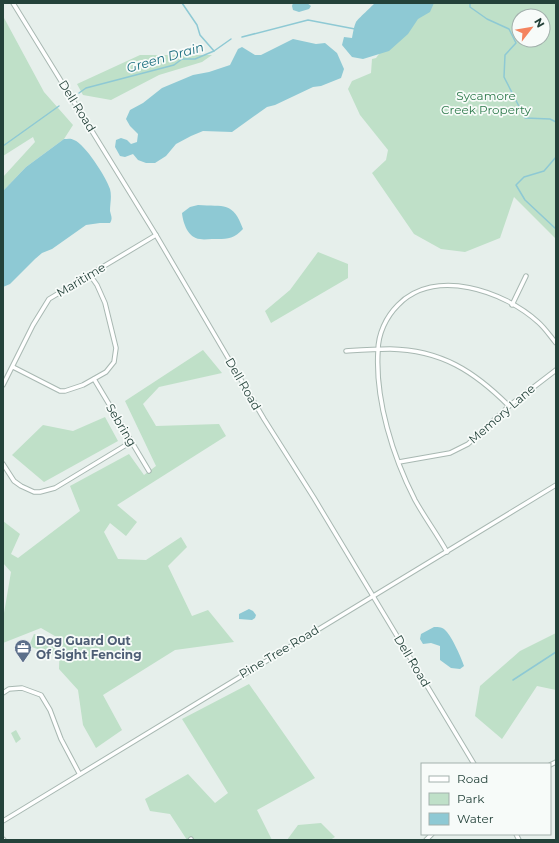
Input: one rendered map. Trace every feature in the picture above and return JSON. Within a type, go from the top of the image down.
[{"type":"street","name":"Dell Road","points":[[13,3],[156,235],[264,419],[314,498],[473,763]]},
{"type":"street","name":"Maritime","points":[[3,384],[13,367],[33,325],[49,299],[156,235]]},
{"type":"street","points":[[13,367],[60,391],[75,388],[106,372],[114,362],[116,348],[105,303],[97,285],[90,275]]},
{"type":"street","points":[[512,305],[526,276]]},
{"type":"street","points":[[447,552],[415,498],[398,462],[386,424],[377,369],[378,349],[387,319],[392,311],[410,294],[433,286],[452,285],[482,291],[512,305],[538,322],[556,343]]},
{"type":"street","points":[[346,351],[391,349],[430,355],[457,365],[470,372],[509,406]]},
{"type":"street","name":"Memory Lane","points":[[398,462],[450,453],[460,449],[477,438],[509,406],[556,370]]},
{"type":"street","name":"Sebring","points":[[94,379],[149,471]]},
{"type":"street","points":[[3,464],[14,481],[20,486],[34,492],[40,492],[55,488],[131,442]]},
{"type":"street","name":"Pine Tree Road","points":[[3,821],[79,773],[556,485]]},
{"type":"street","points":[[3,693],[9,689],[22,688],[41,695],[50,710],[61,739],[79,773]]},
{"type":"green space","name":"Sycamore Creek Property","points":[[417,3],[556,3],[556,239],[514,197],[500,238],[465,252],[441,249],[414,234],[372,173],[386,160],[388,150],[360,115],[348,89],[352,81],[371,73],[372,59],[376,58]]},
{"type":"green space","points":[[3,16],[44,92],[73,125],[64,139],[26,167],[3,191],[3,177],[35,142],[33,137],[3,156]]},
{"type":"green space","points":[[140,55],[212,55],[202,62],[159,75],[111,100],[83,95],[77,84]]},
{"type":"green space","points":[[318,252],[348,264],[348,278],[271,323],[265,311],[290,290]]},
{"type":"green space","points":[[203,350],[222,373],[159,387],[143,404],[156,426],[219,424],[226,436],[117,505],[137,522],[126,536],[110,523],[104,532],[118,559],[146,560],[181,537],[187,547],[168,566],[192,616],[208,610],[234,642],[175,650],[103,695],[122,730],[96,748],[83,725],[78,690],[59,669],[60,639],[41,628],[3,643],[3,619],[11,572],[3,563],[3,521],[20,534],[11,554],[18,558],[80,511],[70,486],[129,454],[144,475],[156,466],[125,401]]},
{"type":"green space","points":[[105,417],[118,441],[44,482],[12,455],[43,425],[73,431]]},
{"type":"green space","points":[[556,633],[556,690],[537,686],[502,739],[475,716],[480,686],[520,651]]},
{"type":"green space","points":[[34,634],[58,642],[54,655],[29,646]]},
{"type":"green space","points":[[249,684],[315,778],[257,810],[272,840],[187,840],[170,814],[150,811],[145,799],[188,774],[215,803],[228,793],[182,719]]},
{"type":"green space","points":[[16,730],[21,739],[16,743],[11,733]]},
{"type":"green space","points":[[321,823],[335,837],[330,840],[287,840],[298,825]]},
{"type":"water","points":[[293,3],[307,3],[311,6],[309,9],[299,12],[293,10]]},
{"type":"water","points":[[375,3],[434,3],[430,12],[418,19],[408,34],[389,51],[363,59],[352,57],[342,45],[344,37],[352,38],[356,22]]},
{"type":"water","points":[[293,39],[316,44],[325,43],[337,53],[344,69],[341,78],[321,86],[313,87],[275,105],[267,107],[232,132],[203,131],[191,136],[176,144],[166,156],[155,163],[146,163],[138,160],[133,154],[125,157],[120,156],[115,147],[116,140],[121,138],[127,140],[131,144],[137,142],[138,134],[130,126],[126,119],[130,110],[143,103],[162,88],[193,75],[209,72],[230,65],[238,49],[242,47],[255,55],[261,55]]},
{"type":"water","points":[[64,139],[72,139],[79,143],[95,162],[104,177],[111,192],[111,221],[110,223],[86,225],[52,249],[42,253],[10,284],[3,287],[3,191],[26,167]]},
{"type":"water","points":[[198,205],[226,207],[235,214],[243,229],[236,235],[229,238],[202,239],[192,236],[187,229],[182,213],[190,207]]},
{"type":"water","points":[[249,609],[256,615],[255,618],[252,620],[239,619],[239,614]]},
{"type":"water","points":[[434,627],[444,629],[451,638],[464,666],[460,669],[451,668],[440,660],[440,646],[431,643],[423,644],[420,639],[421,634]]},
{"type":"waterway","points":[[182,3],[197,25],[200,35],[214,51]]},
{"type":"waterway","points":[[470,3],[470,7],[487,19],[509,29],[516,43],[505,55],[504,77],[525,118],[550,119],[556,122]]},
{"type":"waterway","name":"Green Drain","points":[[242,37],[308,20],[355,29]]},
{"type":"waterway","name":"Green Drain","points":[[79,93],[86,88],[174,65],[182,59],[195,59],[214,51],[231,39]]},
{"type":"waterway","name":"Green Drain","points":[[3,146],[59,106]]},
{"type":"waterway","points":[[556,157],[544,171],[524,177],[516,185],[525,200],[556,229]]},
{"type":"waterway","points":[[513,680],[556,652]]},
{"type":"place","name":"Dog Guard Out Of Sight Fencing","points":[[23,663]]}]
